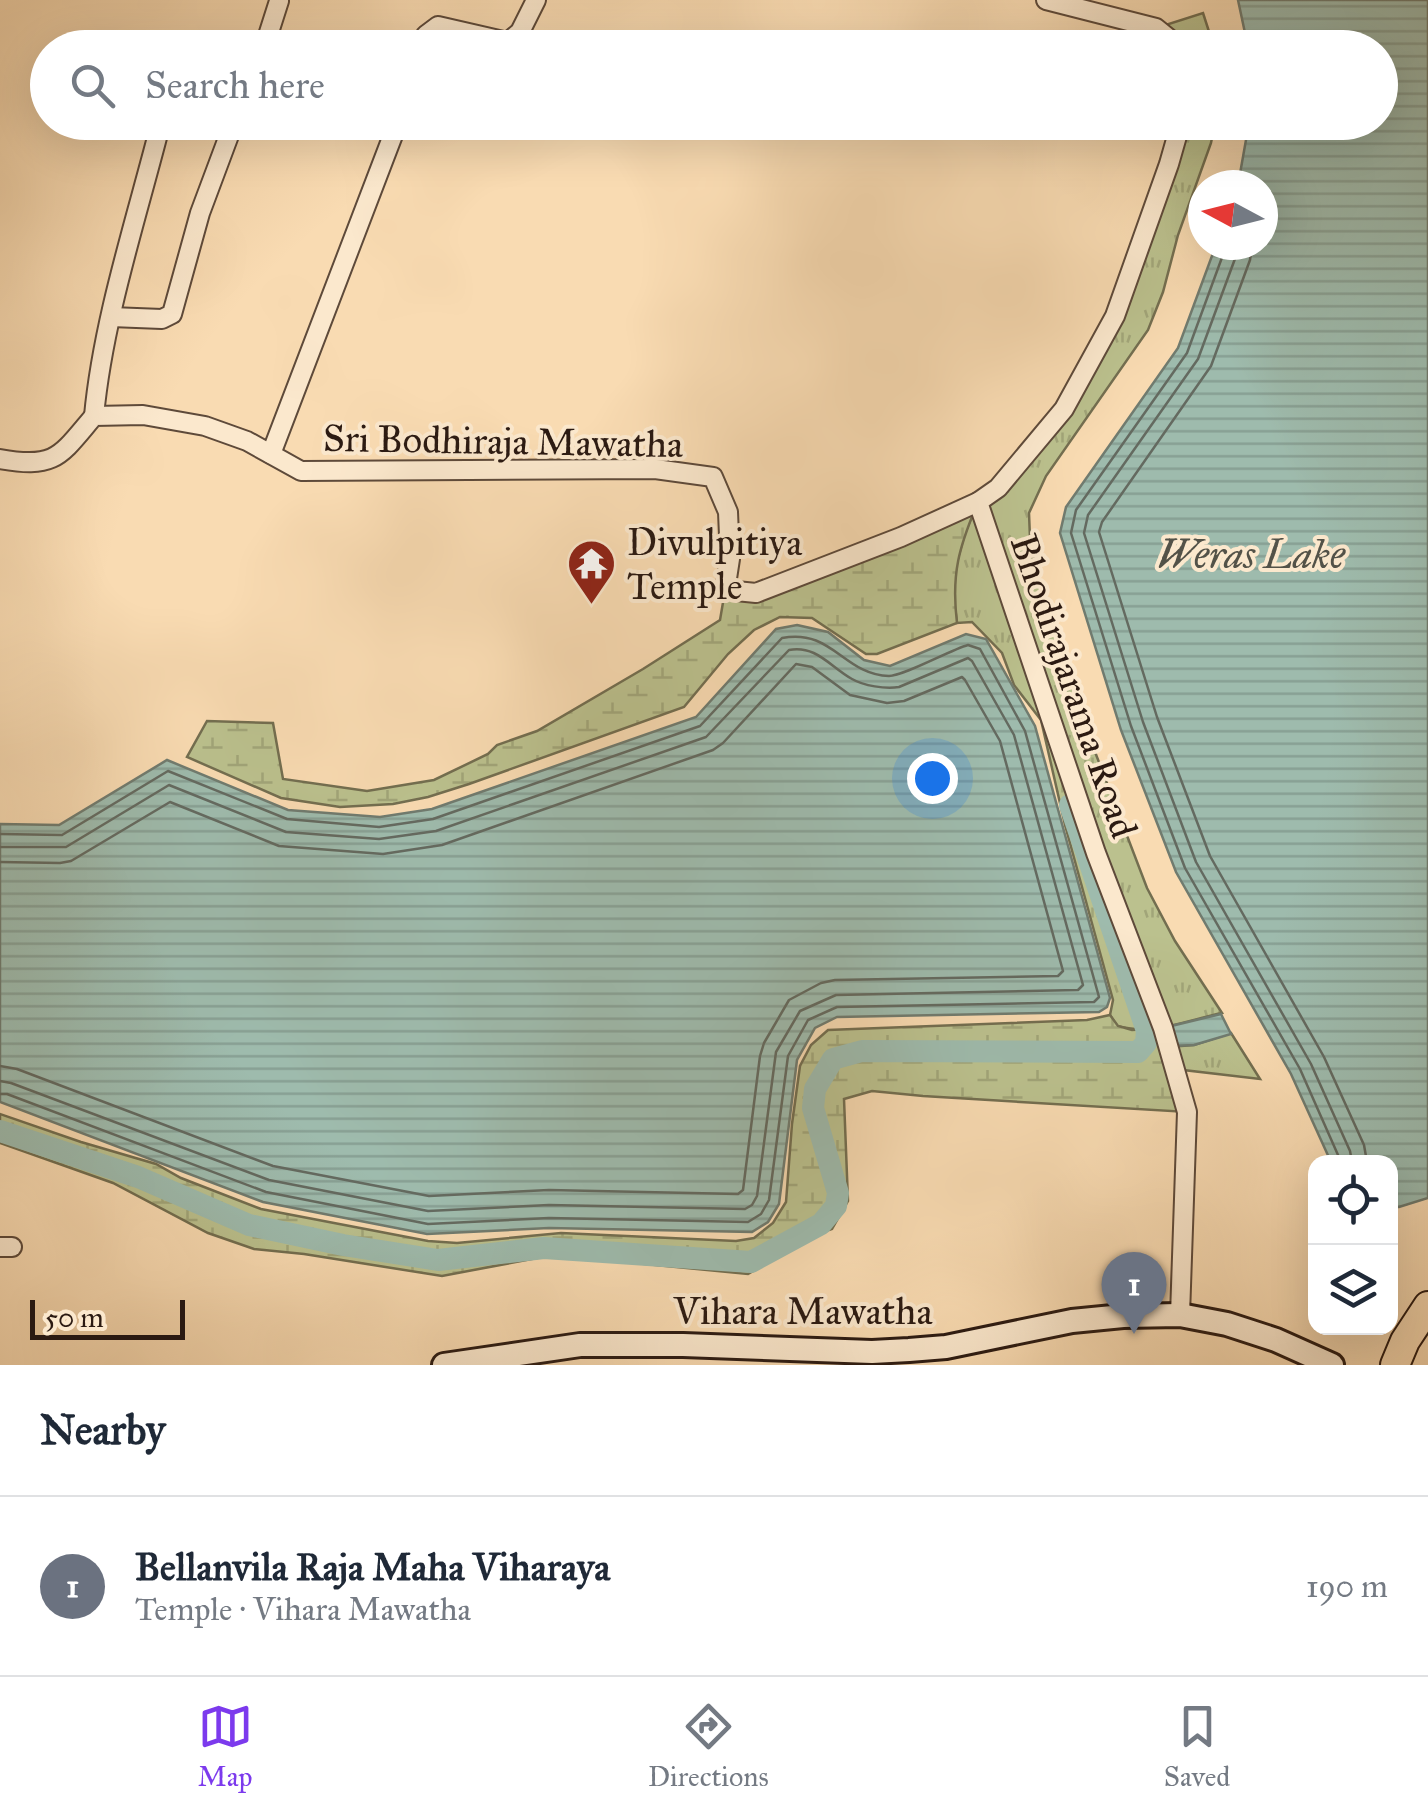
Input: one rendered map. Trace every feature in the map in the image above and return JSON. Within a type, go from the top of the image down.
[{"type":"main road","points":[[1396,1365],[1405,1341],[1428,1306]]},
{"type":"street","points":[[521,30],[536,0]]},
{"type":"street","points":[[1046,0],[1158,30]]},
{"type":"street","points":[[270,30],[279,2]]},
{"type":"street","points":[[0,459],[37,463],[62,454],[94,416],[111,317],[156,140]]},
{"type":"street","points":[[111,317],[162,320],[172,314],[200,213],[227,140]]},
{"type":"street","points":[[271,454],[391,140]]},
{"type":"street","name":"Bhodirajarama Road","points":[[1176,140],[1116,316],[1064,410],[998,488],[978,502],[1096,853],[1162,1028],[1187,1112],[1180,1315]]},
{"type":"street","name":"Sri Bodhiraja Mawatha","points":[[94,416],[143,415],[204,426],[247,441],[301,471],[655,469],[712,477],[728,512],[730,559],[726,585],[756,593],[901,537],[978,502]]},
{"type":"street","name":"Vihara Mawatha","points":[[444,1365],[580,1345],[910,1350],[946,1347],[1072,1322],[1180,1315],[1227,1324],[1276,1340],[1332,1365]]},
{"type":"green space","points":[[1203,13],[1208,30],[1158,30]]},
{"type":"green space","points":[[1175,140],[1212,140],[1201,170],[1188,170],[1188,207],[1148,330],[1046,476],[1029,513],[1035,565],[1092,744],[1147,888],[1175,941],[1222,1013],[1170,1026],[1130,1029],[1117,1026],[1110,1015],[1113,1000],[1041,720],[1014,685],[1002,653],[972,622],[957,623],[953,591],[957,562],[978,502],[1064,409],[1115,316]]},
{"type":"green space","points":[[978,502],[958,561],[957,623],[877,654],[866,654],[812,618],[780,617],[754,630],[728,654],[684,707],[469,784],[393,804],[340,807],[281,798],[187,757],[207,721],[273,723],[283,779],[367,791],[434,780],[488,754],[497,745],[537,731],[720,620],[726,585],[756,593]]},
{"type":"green space","points":[[1110,1015],[1118,1026],[1132,1030],[1163,1028],[1187,1112],[872,1091],[844,1099],[848,1201],[832,1229],[748,1274],[553,1255],[442,1276],[254,1249],[208,1233],[113,1183],[0,1143],[0,1114],[156,1164],[181,1178],[261,1209],[428,1241],[457,1243],[561,1233],[736,1241],[754,1238],[773,1223],[786,1202],[800,1066],[811,1045],[828,1030],[1087,1020]]},
{"type":"green space","points":[[1231,1033],[1260,1079],[1175,1069],[1168,1047],[1194,1045]]},
{"type":"water","name":"Weras Lake","points":[[1238,0],[1428,0],[1428,1198],[1399,1207],[1398,1155],[1328,1155],[1291,1074],[1176,872],[1121,730],[1060,533],[1066,507],[1178,348],[1210,260],[1278,260],[1278,170],[1241,170],[1246,140],[1398,140],[1398,30],[1244,30]]},
{"type":"water","points":[[797,625],[828,632],[864,660],[890,666],[966,634],[986,639],[1035,726],[1110,998],[1107,1007],[1099,1012],[837,1017],[815,1028],[797,1060],[779,1204],[768,1222],[752,1232],[549,1228],[427,1234],[263,1202],[0,1102],[0,824],[59,825],[167,760],[288,810],[380,817],[432,809],[696,717],[776,629]]},
{"type":"water","points":[[1221,1014],[1231,1034],[1194,1045],[1170,1046],[1163,1028]]},
{"type":"waterway","points":[[0,1131],[138,1177],[249,1225],[343,1245],[438,1260],[544,1248],[751,1262],[821,1224],[836,1206],[838,1193],[813,1108],[815,1089],[833,1059],[862,1051],[1138,1052],[1146,1043],[1147,1031],[1070,805]]},
{"type":"place","name":"Divulpitiya Temple","points":[[592,606]]},
{"type":"place","name":"Bellanvila Raja Maha Viharaya","points":[[1134,1334]]}]
